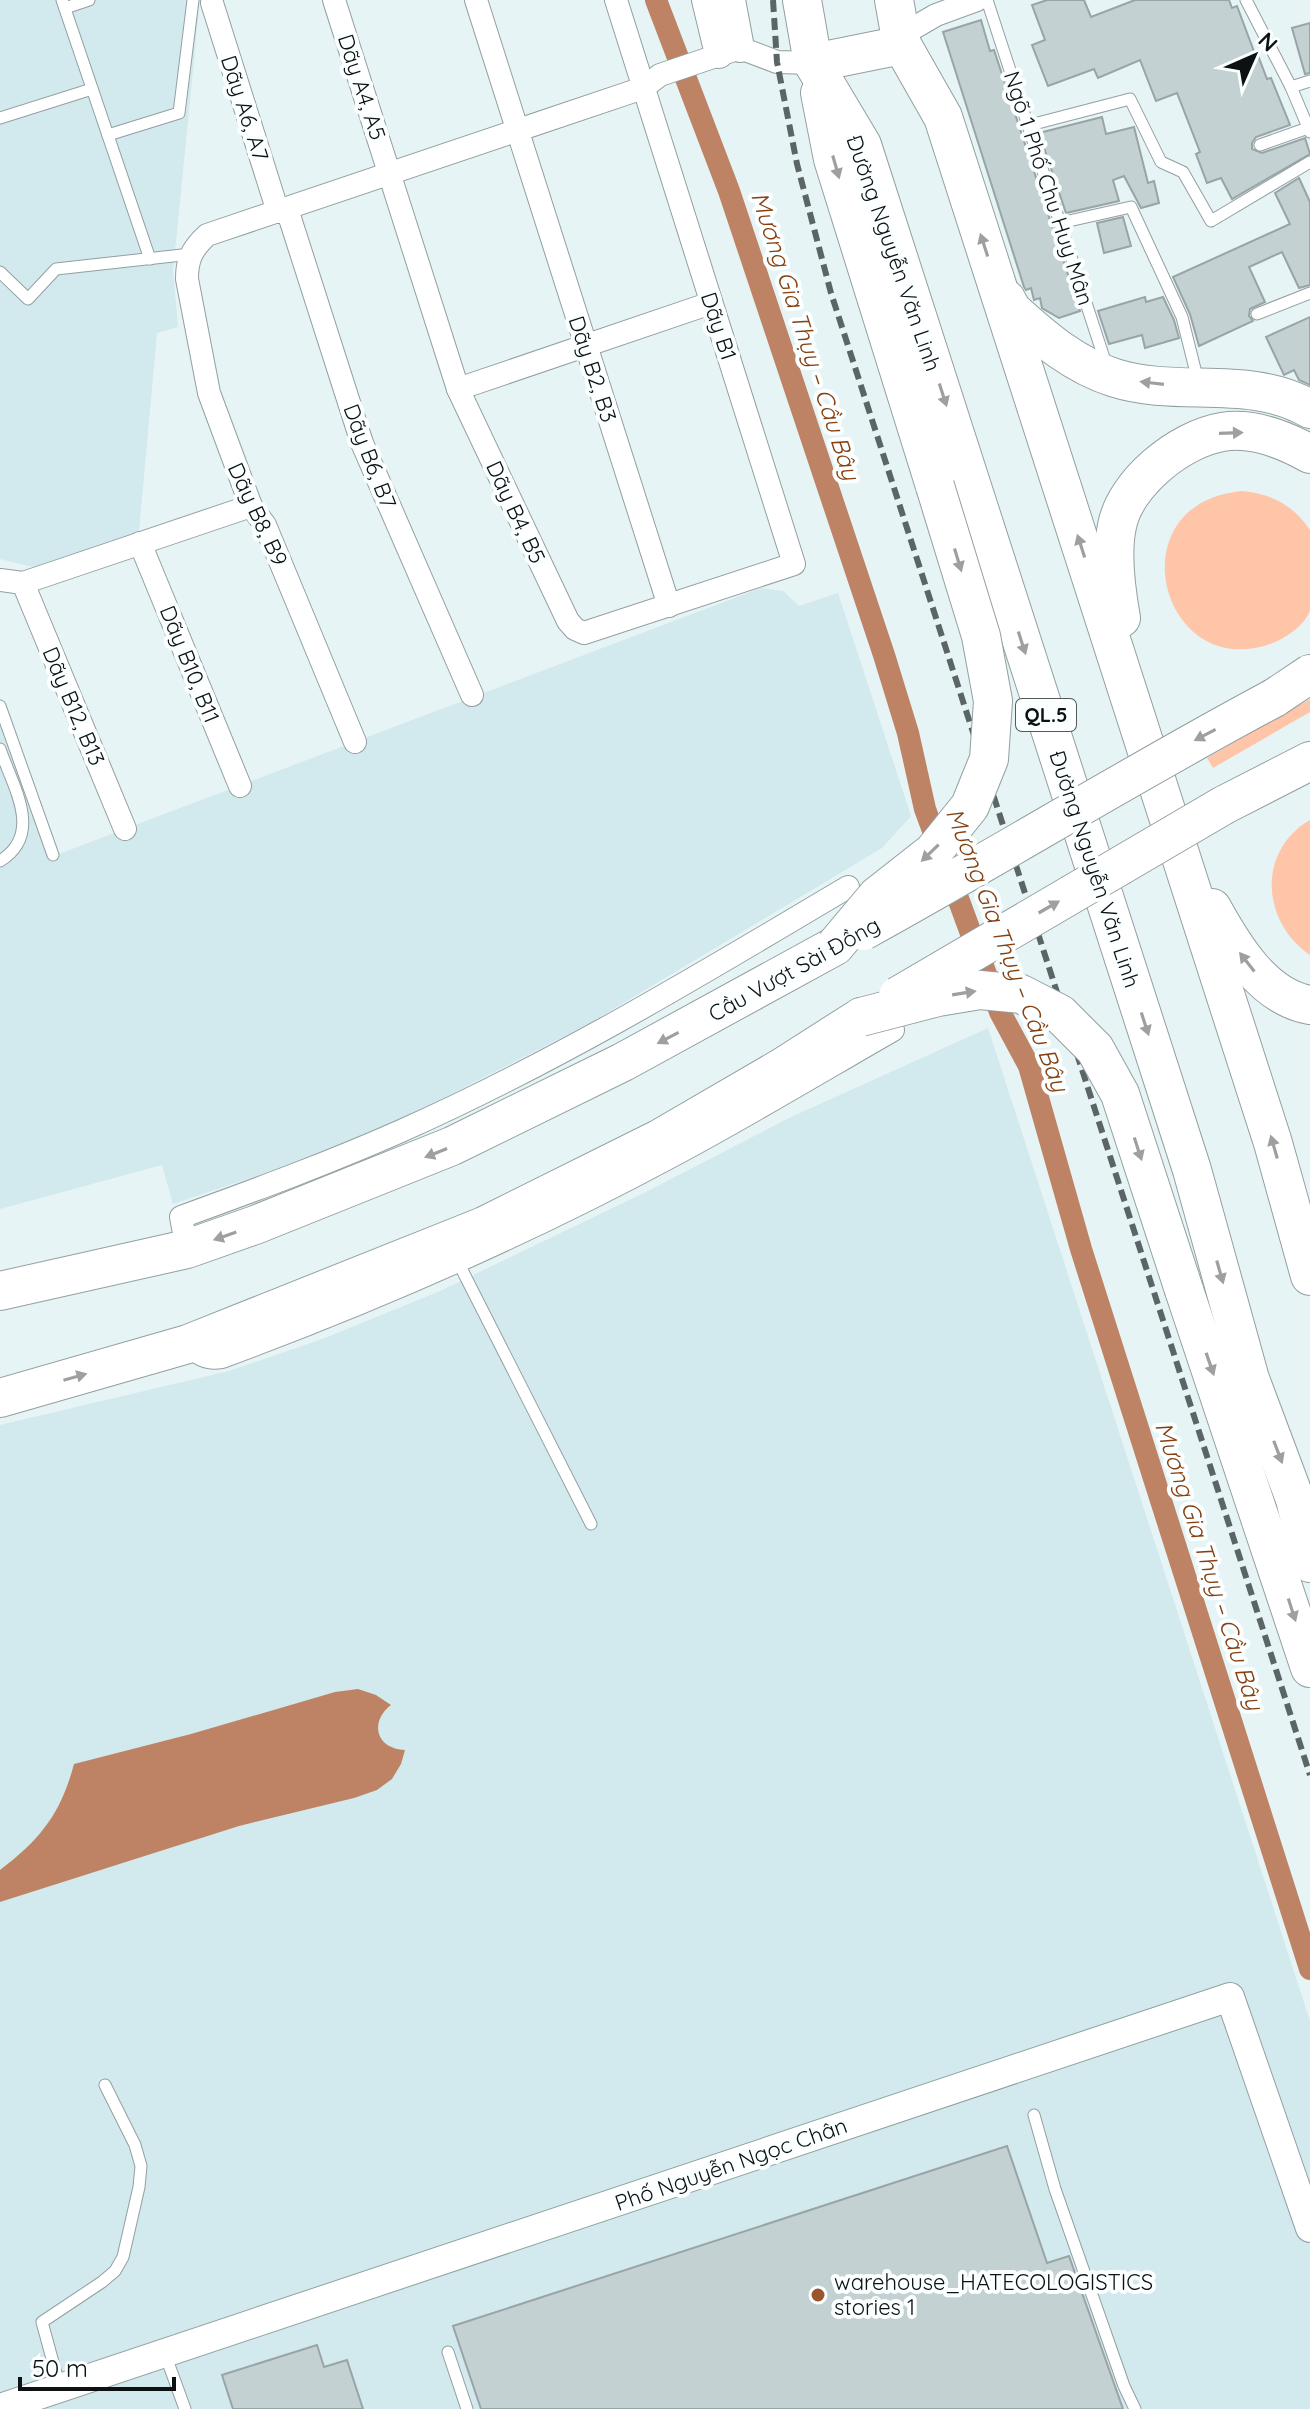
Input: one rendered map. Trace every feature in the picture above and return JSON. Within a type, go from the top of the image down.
[{"type":"highway","name":"Đường Nguyễn Văn Linh","points":[[802,0],[813,63],[862,145],[1192,1170],[1250,1379],[1295,1499],[1310,1563]]},
{"type":"highway","points":[[894,0],[902,45],[943,117],[1273,1143],[1310,1276]]},
{"type":"highway","points":[[835,946],[877,896],[933,852],[970,806],[989,759],[993,701],[981,636],[833,159],[813,63],[902,45]]},
{"type":"highway","points":[[996,283],[1012,310],[1078,364],[1110,376],[1162,385],[1249,389],[1293,400],[1310,409]]},
{"type":"highway","points":[[1146,754],[1118,604],[1115,559],[1117,525],[1133,491],[1159,463],[1190,443],[1223,432],[1253,433],[1286,440],[1310,454]]},
{"type":"highway","name":"Cầu Vượt Sài Đồng","points":[[0,1291],[187,1249],[452,1146],[623,1062],[980,867],[1191,742],[1274,698],[1310,674]]},
{"type":"highway","points":[[877,1024],[1224,805],[1310,761]]},
{"type":"highway","points":[[1177,846],[1230,940],[1257,974],[1295,1003],[1310,1005]]},
{"type":"highway","points":[[0,1398],[188,1344],[484,1226],[659,1139],[781,1068],[938,997],[980,990],[1021,994],[1060,1014],[1095,1049],[1120,1094],[1310,1668]]},
{"type":"highway","points":[[1310,1176],[1301,1221],[1310,1267]]},
{"type":"street","name":"Dãy A4, A5","points":[[334,0],[389,174]]},
{"type":"street","name":"Dãy B2, B3","points":[[476,0],[669,606]]},
{"type":"street","name":"Dãy B1","points":[[616,0],[652,81],[711,303],[794,564]]},
{"type":"street","points":[[706,0],[722,53]]},
{"type":"street","points":[[722,53],[731,0]]},
{"type":"street","points":[[902,45],[905,33],[922,22],[977,0]]},
{"type":"street","name":"Dãy A6, A7","points":[[202,2],[282,210]]},
{"type":"street","points":[[191,254],[207,235],[518,131],[722,53],[777,62],[813,63]]},
{"type":"street","name":"Dãy B4, B5","points":[[389,174],[458,389],[568,621],[575,629],[584,633],[594,631],[794,564]]},
{"type":"street","name":"Dãy B6, B7","points":[[282,210],[358,433],[472,695]]},
{"type":"street","name":"Dãy B8, B9","points":[[191,254],[187,263],[187,279],[209,393],[251,506],[265,525],[355,742]]},
{"type":"street","points":[[458,389],[711,303]]},
{"type":"street","points":[[0,580],[23,583],[251,506]]},
{"type":"street","name":"Dãy B10, B11","points":[[140,543],[240,786]]},
{"type":"street","name":"Dãy B12, B13","points":[[23,583],[125,829]]},
{"type":"street","points":[[187,1249],[181,1217],[318,1166],[514,1077],[668,994],[848,887]]},
{"type":"street","points":[[188,1344],[201,1356],[222,1357],[356,1306],[458,1262],[671,1157],[877,1024]]},
{"type":"street","name":"Phố Nguyễn Ngọc Chân","points":[[2,2408],[1230,1997],[1310,2228]]},
{"type":"lane","points":[[89,0],[64,4],[150,259]]},
{"type":"lane","name":"Ngõ 1 Phố Chu Huy Mân","points":[[987,0],[1110,376]]},
{"type":"lane","points":[[1246,0],[1291,87],[1309,130],[1260,145]]},
{"type":"lane","points":[[108,135],[179,113],[202,2]]},
{"type":"lane","points":[[1291,87],[1310,81]]},
{"type":"lane","points":[[0,118],[92,89]]},
{"type":"lane","points":[[1030,125],[1130,99],[1161,162],[1183,172],[1211,221],[1310,162]]},
{"type":"lane","points":[[1060,223],[1131,207],[1182,317],[1199,386]]},
{"type":"lane","points":[[0,272],[28,299],[56,269],[191,254]]},
{"type":"lane","points":[[1257,314],[1310,293]]},
{"type":"lane","points":[[0,706],[53,855]]},
{"type":"lane","points":[[0,749],[22,813],[24,832],[17,849],[0,861]]},
{"type":"lane","points":[[458,1262],[591,1524]]},
{"type":"lane","points":[[60,2388],[42,2322],[115,2271],[123,2257],[139,2187],[141,2166],[135,2145],[105,2085]]},
{"type":"lane","points":[[1034,2115],[1055,2189],[1124,2386],[1135,2409]]},
{"type":"lane","points":[[448,2352],[467,2409]]},
{"type":"lane","points":[[165,2354],[185,2409]]},
{"type":"shaded area","points":[[0,0],[200,0],[173,271],[178,327],[157,333],[139,531],[33,567],[0,559]]},
{"type":"shaded area","points":[[1242,491],[1281,502],[1310,530],[1310,610],[1300,625],[1280,640],[1236,649],[1204,640],[1181,618],[1167,588],[1166,556],[1176,526],[1201,503]]},
{"type":"shaded area","points":[[761,588],[783,591],[799,606],[838,593],[911,816],[882,848],[585,1026],[396,1122],[277,1169],[173,1204],[162,1165],[0,1209],[0,717],[51,857]]},
{"type":"shaded area","points":[[1310,699],[1310,712],[1213,768],[1207,758]]},
{"type":"shaded area","points":[[1310,820],[1310,955],[1282,925],[1272,887],[1280,850],[1293,833]]},
{"type":"shaded area","points":[[988,1028],[1310,2021],[1310,2409],[0,2409],[0,1425],[229,1371],[325,1338],[440,1291],[646,1192],[789,1118]]},
{"type":"shaded area","points":[[358,1689],[376,1695],[391,1705],[380,1719],[379,1734],[387,1745],[405,1750],[392,1779],[377,1790],[239,1826],[0,1902],[0,1870],[48,1824],[63,1797],[74,1764],[335,1692]]},
{"type":"building","points":[[1047,0],[1084,0],[1091,17],[1135,0],[1229,0],[1232,8],[1237,6],[1255,54],[1267,79],[1271,78],[1290,125],[1256,137],[1252,149],[1262,153],[1305,138],[1310,154],[1232,199],[1221,178],[1207,183],[1196,154],[1200,152],[1177,93],[1156,101],[1140,60],[1098,78],[1094,69],[1048,86],[1032,45],[1045,40],[1032,5]]},
{"type":"building","points":[[981,20],[990,51],[994,50],[1080,311],[1059,318],[1042,308],[1040,298],[1034,300],[1031,288],[1026,290],[1024,287],[943,32]]},
{"type":"building","points":[[1310,23],[1310,73],[1305,74],[1292,28]]},
{"type":"building","points":[[1102,117],[1106,134],[1134,127],[1148,183],[1154,181],[1159,203],[1141,208],[1124,176],[1113,180],[1119,201],[1066,213],[1039,133]]},
{"type":"building","points":[[1299,178],[1310,202],[1310,285],[1299,288],[1282,252],[1249,267],[1265,302],[1250,309],[1249,316],[1253,321],[1199,346],[1190,314],[1173,277],[1290,224],[1275,193]]},
{"type":"building","points":[[1123,217],[1131,246],[1104,253],[1097,223]]},
{"type":"building","points":[[1145,297],[1146,302],[1163,297],[1179,338],[1145,348],[1142,335],[1109,344],[1098,311]]},
{"type":"building","points":[[1310,317],[1310,385],[1299,380],[1294,370],[1284,375],[1266,337]]},
{"type":"building","name":"warehouse_HATECOLOGISTICS stories 1","points":[[1007,2146],[1047,2263],[1069,2256],[1123,2409],[481,2409],[453,2326]]},
{"type":"building","points":[[317,2345],[324,2367],[347,2360],[363,2409],[233,2409],[222,2375]]},
{"type":"waterway","name":"Mương Gia Thụy – Cầu Bây","points":[[656,0],[729,191],[884,655],[908,733],[925,809],[1000,1012],[1029,1066],[1081,1249],[1310,1969]]},
{"type":"railway","points":[[773,0],[777,62],[797,164],[831,293],[1310,1775]]},
{"type":"place","name":"warehouse_HATECOLOGISTICS stories 1","points":[[818,2295]]}]
